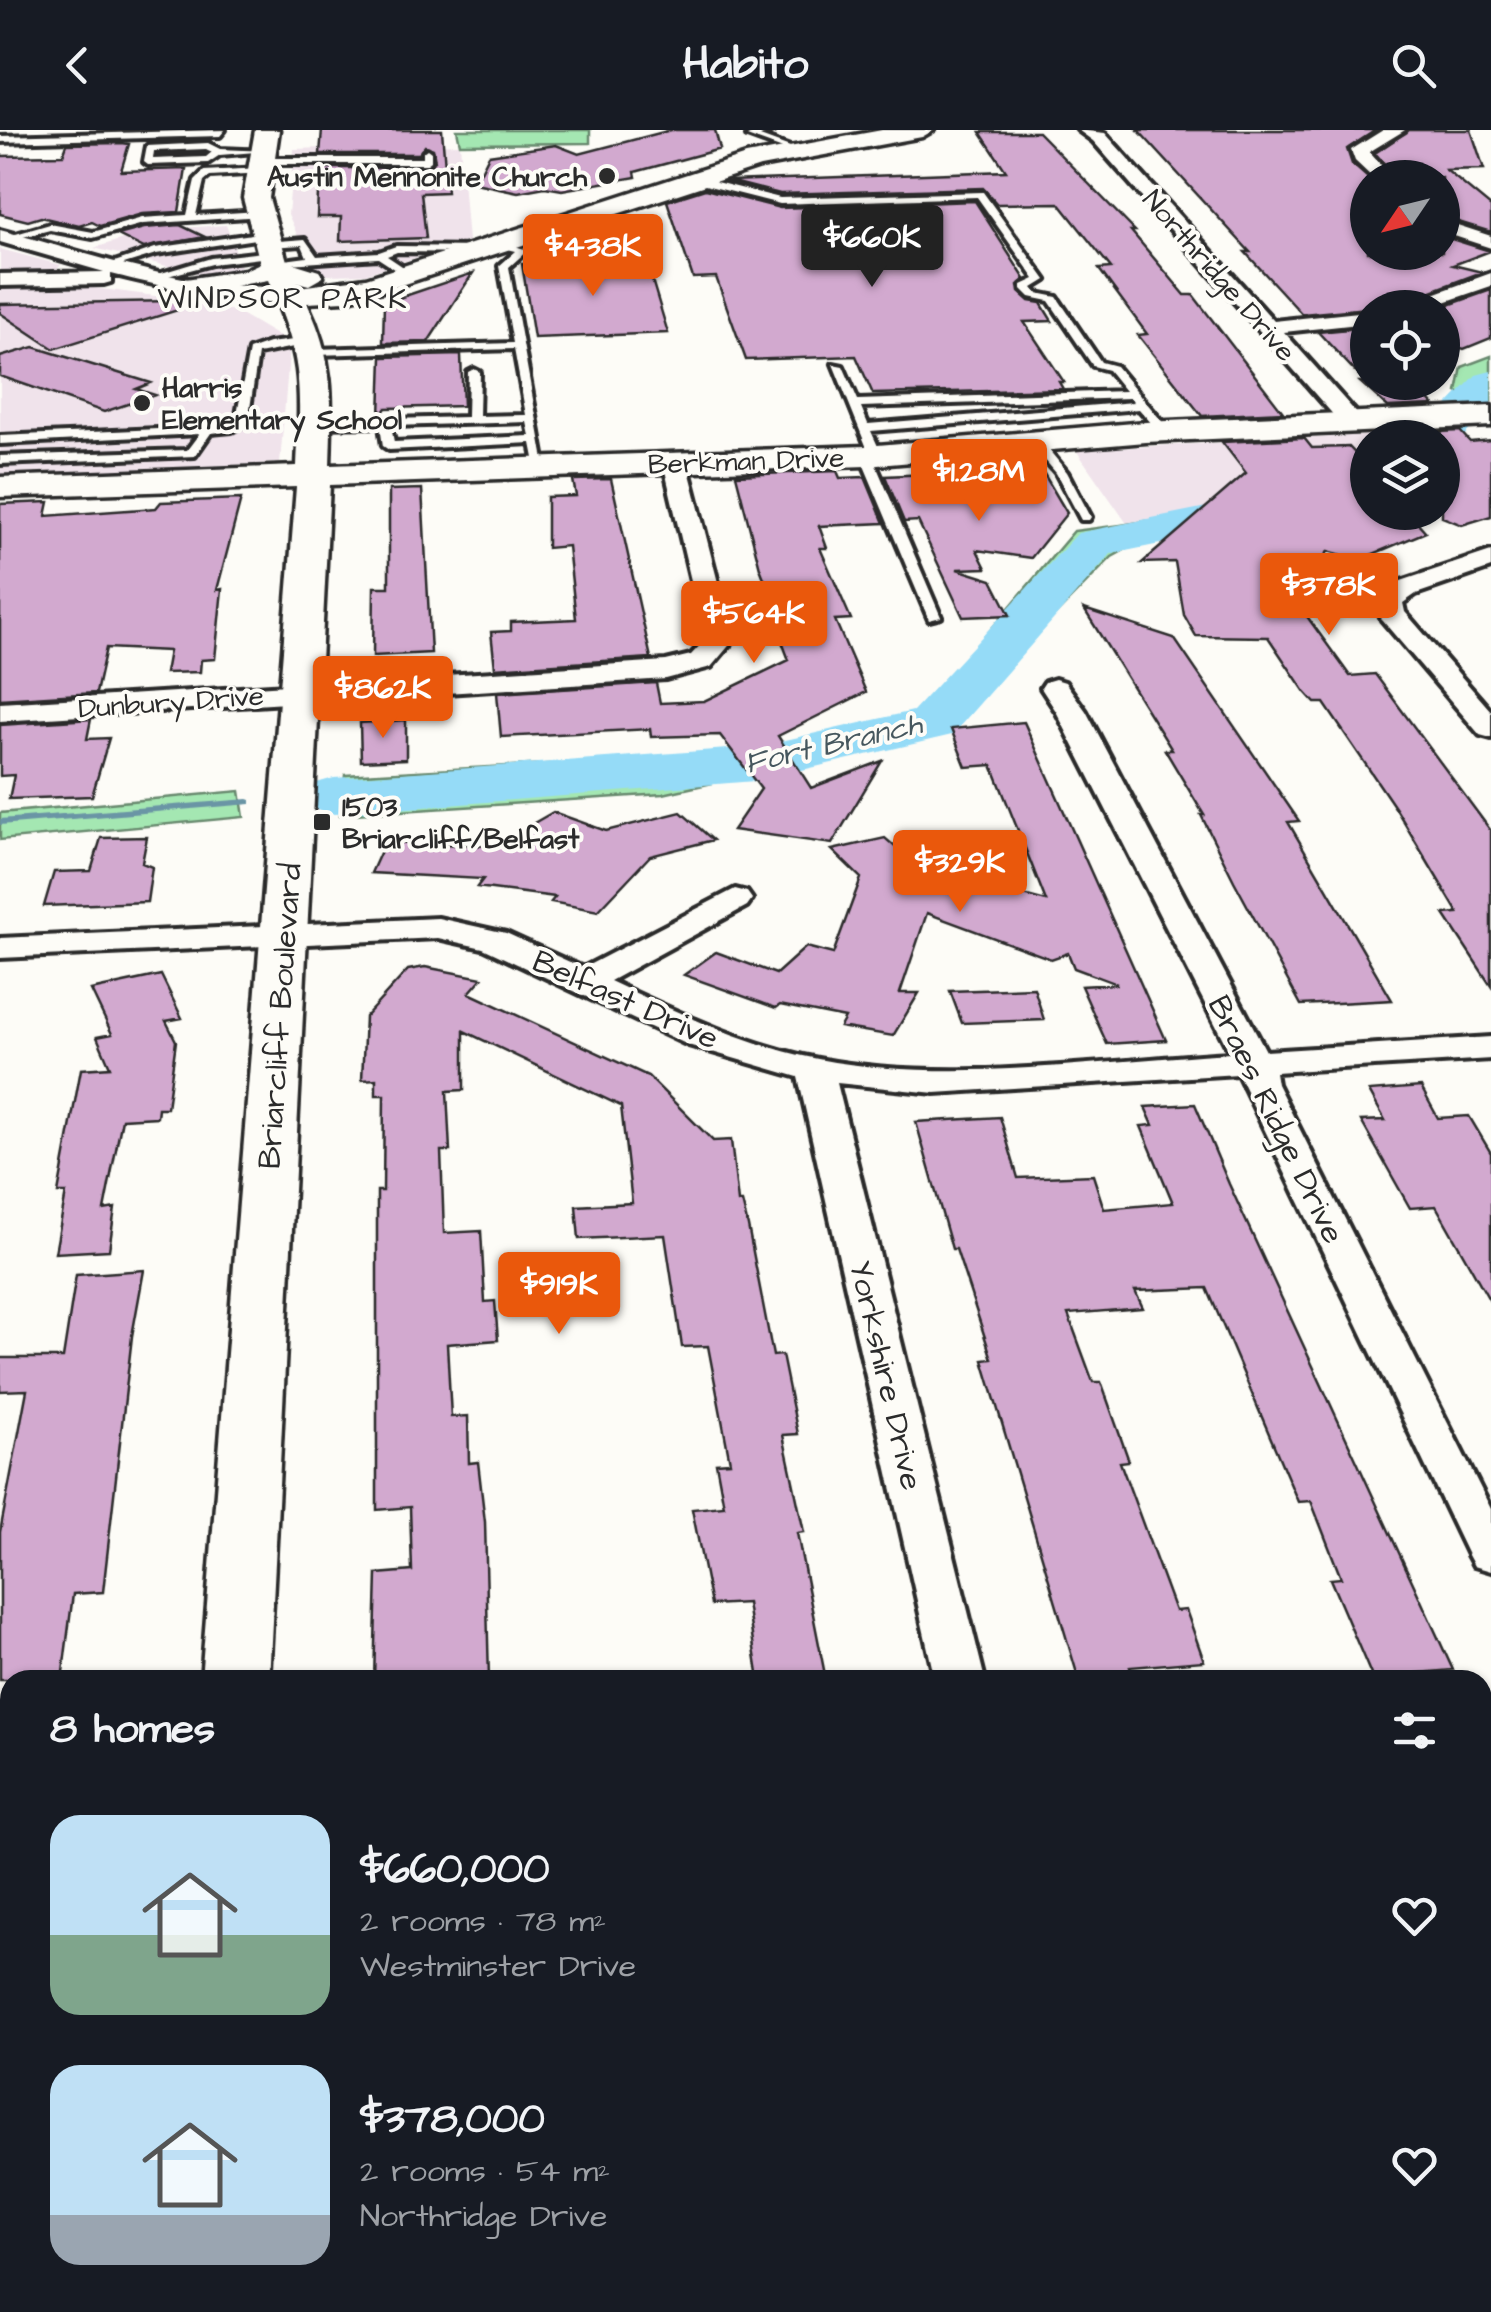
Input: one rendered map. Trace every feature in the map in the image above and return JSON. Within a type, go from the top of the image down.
[{"type":"street","points":[[264,153],[256,205],[269,246],[323,281],[378,269],[407,274],[797,151],[922,130]]},
{"type":"street","name":"Northridge Drive","points":[[1087,130],[1099,137],[1350,420]]},
{"type":"street","points":[[1363,160],[1360,150],[1396,130]]},
{"type":"street","points":[[1460,232],[1491,242]]},
{"type":"street","points":[[2,242],[30,244],[228,294],[292,296],[344,292],[378,269]]},
{"type":"street","points":[[190,286],[251,276],[269,246]]},
{"type":"street","name":"Briarcliff Boulevard","points":[[236,1670],[315,450],[309,340],[269,246]]},
{"type":"street","points":[[47,279],[83,258]]},
{"type":"street","points":[[190,286],[309,340],[378,269]]},
{"type":"street","points":[[0,280],[153,276]]},
{"type":"street","points":[[1458,290],[1491,279]]},
{"type":"street","points":[[1266,328],[1350,319]]},
{"type":"street","name":"Berkman Drive","points":[[1410,420],[1486,416]]},
{"type":"street","name":"Berkman Drive","points":[[0,487],[315,450],[538,453],[674,462],[868,446],[1034,441],[1350,422]]},
{"type":"street","name":"Dunbury Drive","points":[[0,712],[666,670],[701,661],[719,642],[674,462]]},
{"type":"street","points":[[1491,559],[1407,588],[1388,600],[1392,614],[1491,729]]},
{"type":"street","name":"Braes Ridge Drive","points":[[1055,688],[1071,711],[1255,1065],[1258,1084],[1491,1555]]},
{"type":"street","points":[[587,980],[735,899]]},
{"type":"street","name":"Belfast Drive","points":[[0,948],[438,928],[494,940],[701,1036],[815,1070],[935,1082],[1491,1048]]},
{"type":"street","name":"Yorkshire Drive","points":[[815,1070],[958,1670]]},
{"type":"lane","points":[[0,139],[45,134],[221,130]]},
{"type":"lane","points":[[771,130],[751,136],[797,151]]},
{"type":"lane","points":[[218,152],[208,160],[148,162],[150,148],[208,146],[218,152],[427,162],[427,152]]},
{"type":"lane","points":[[0,151],[27,150]]},
{"type":"lane","points":[[191,218],[200,180],[208,173],[264,153]]},
{"type":"lane","points":[[696,180],[769,201],[980,194]]},
{"type":"lane","points":[[972,182],[1041,280],[1026,287],[1029,291],[1053,298],[1097,364],[1112,368],[1164,431]]},
{"type":"lane","points":[[2,242],[50,227],[93,235],[142,222],[191,218],[312,259],[378,269],[396,249],[523,250],[504,266],[538,453],[389,446],[385,423]]},
{"type":"lane","points":[[429,234],[429,250]]},
{"type":"lane","points":[[111,265],[155,251],[306,242],[312,259]]},
{"type":"lane","points":[[153,276],[269,246]]},
{"type":"lane","points":[[0,440],[206,432],[242,422],[253,352],[269,346],[309,340],[518,346]]},
{"type":"lane","points":[[473,420],[474,346]]},
{"type":"lane","points":[[837,366],[934,617]]},
{"type":"lane","points":[[854,404],[1140,399]]},
{"type":"lane","points":[[868,446],[1140,399]]},
{"type":"lane","points":[[315,450],[385,423],[530,418]]},
{"type":"lane","points":[[0,460],[191,453],[206,432]]},
{"type":"lane","points":[[1034,441],[1061,472],[1084,517]]},
{"type":"shaded area","points":[[460,144],[468,241],[365,274],[328,275],[313,271],[288,214],[294,149]]},
{"type":"shaded area","points":[[226,225],[241,265],[239,271],[199,274],[94,248],[152,230]]},
{"type":"shaded area","points":[[0,249],[61,265],[55,271],[0,275]]},
{"type":"shaded area","name":"Harris Elementary School","points":[[87,287],[208,303],[239,313],[290,343],[280,463],[0,475],[0,288]]},
{"type":"shaded area","points":[[1350,436],[1350,472],[1295,490],[1128,525],[1076,450]]},
{"type":"green space","points":[[457,130],[590,130],[590,143],[460,144]]},
{"type":"green space","points":[[1491,356],[1491,401],[1473,400],[1460,394],[1462,367]]},
{"type":"green space","points":[[1350,471],[1350,497],[1145,539],[1112,557],[964,708],[933,734],[663,794],[340,815],[345,775],[746,753],[920,713],[1074,531],[1149,521],[1296,488]]},
{"type":"green space","points":[[240,791],[244,817],[0,840],[0,813]]},
{"type":"building","points":[[322,130],[442,130],[447,192],[421,193],[426,238],[340,241],[341,217],[317,217],[319,168],[427,168],[435,161],[433,149],[425,146],[419,154],[320,154]]},
{"type":"building","points":[[671,130],[715,130],[720,149],[635,172],[636,177],[562,190],[545,187],[518,192],[475,183],[489,155],[556,145],[579,154]]},
{"type":"building","points":[[1138,130],[1376,130],[1347,149],[1351,160],[1350,270],[1460,270],[1460,267],[1482,272],[1434,290],[1350,290],[1350,310],[1302,314],[1245,252],[1250,252]]},
{"type":"building","points":[[1409,130],[1471,130],[1484,169],[1460,170],[1460,160],[1381,160],[1375,153]]},
{"type":"building","points":[[980,132],[1038,132],[1135,231],[1131,231],[1185,295],[1193,295],[1283,412],[1202,416],[1138,335],[1147,334],[1099,269],[1111,268],[1059,203],[997,204],[983,188],[780,194],[729,181],[1006,171]]},
{"type":"building","points":[[67,144],[129,144],[121,171],[186,169],[179,212],[142,214],[100,226],[92,222],[79,226],[41,217],[28,221],[0,214],[0,156],[63,155]]},
{"type":"building","points":[[1460,182],[1491,207],[1491,232],[1460,223]]},
{"type":"building","points":[[705,189],[780,208],[975,201],[1025,279],[1018,285],[1019,292],[1029,301],[1041,303],[1052,321],[1024,322],[1064,382],[1059,382],[1063,389],[873,394],[856,356],[746,360],[716,277],[693,278],[667,201]]},
{"type":"building","points":[[180,225],[205,237],[144,248],[118,235],[144,228]]},
{"type":"building","points":[[1460,242],[1490,251],[1460,262]]},
{"type":"building","points":[[646,260],[668,333],[534,338],[522,264]]},
{"type":"building","points":[[473,273],[428,342],[383,343],[384,303]]},
{"type":"building","points":[[1491,290],[1491,338],[1460,348],[1460,301]]},
{"type":"building","points":[[176,301],[178,310],[54,349],[0,313],[0,304]]},
{"type":"building","points":[[1350,329],[1350,366],[1318,332]]},
{"type":"building","points":[[34,347],[151,383],[136,389],[155,395],[104,412],[0,376],[0,357]]},
{"type":"building","points":[[461,355],[463,406],[386,408],[380,416],[382,357]]},
{"type":"building","points":[[1380,400],[1429,400],[1434,405],[1388,407]]},
{"type":"building","points":[[1460,431],[1470,442],[1491,440],[1491,516],[1462,525]]},
{"type":"building","points":[[1304,438],[1312,448],[1349,447],[1350,530],[1426,532],[1359,560],[1328,551],[1301,608],[1350,676],[1375,674],[1491,831],[1491,986],[1444,914],[1458,913],[1396,809],[1324,703],[1315,703],[1305,692],[1268,637],[1196,636],[1184,615],[1175,562],[1142,563],[1246,473],[1222,442]]},
{"type":"building","points":[[1041,469],[1067,513],[1031,558],[977,550],[986,568],[957,569],[992,580],[1010,615],[963,617],[918,521],[904,522],[885,476]]},
{"type":"building","points":[[837,471],[840,478],[865,477],[884,523],[819,526],[827,548],[820,548],[851,619],[835,620],[866,692],[778,736],[811,788],[882,761],[832,844],[733,830],[761,789],[720,735],[651,737],[650,729],[501,737],[497,693],[656,683],[660,703],[704,701],[789,660],[765,597],[771,596],[736,475]]},
{"type":"building","points":[[611,479],[651,658],[495,668],[491,632],[511,631],[511,622],[576,619],[568,546],[547,548],[547,497],[576,496],[573,480]]},
{"type":"building","points":[[422,489],[431,653],[373,656],[374,587],[389,587],[389,490]]},
{"type":"building","points":[[241,499],[217,590],[222,589],[215,659],[201,660],[200,672],[165,673],[169,651],[106,648],[96,693],[0,699],[0,504],[49,502],[46,516],[156,508],[161,502]]},
{"type":"building","points":[[1084,609],[1174,638],[1299,821],[1288,822],[1392,1000],[1301,1005],[1234,881],[1204,815],[1165,750],[1172,750]]},
{"type":"building","points":[[91,719],[87,739],[109,738],[92,796],[9,799],[14,775],[0,776],[0,725]]},
{"type":"building","points":[[406,720],[406,759],[361,761],[360,723]]},
{"type":"building","points":[[1024,722],[1166,1040],[1107,1044],[1081,986],[1117,984],[1074,968],[1068,953],[1051,959],[927,913],[900,993],[919,993],[893,1036],[840,1027],[845,1018],[780,1005],[776,1008],[684,975],[716,952],[776,974],[806,947],[833,954],[861,878],[832,850],[885,838],[902,853],[915,851],[926,861],[939,858],[960,878],[1046,901],[992,765],[966,767],[951,729]]},
{"type":"building","points":[[553,812],[606,831],[681,812],[713,840],[650,856],[598,911],[551,902],[555,897],[477,887],[483,879],[371,873],[385,842],[494,846]]},
{"type":"building","points":[[147,837],[142,863],[152,867],[147,902],[44,906],[54,872],[91,871],[101,838]]},
{"type":"building","points":[[425,967],[482,978],[469,993],[648,1076],[713,1141],[731,1140],[738,1202],[742,1202],[748,1226],[773,1356],[782,1355],[798,1434],[783,1435],[804,1532],[797,1533],[824,1670],[757,1670],[747,1603],[711,1605],[692,1509],[724,1506],[716,1463],[730,1462],[708,1346],[682,1347],[665,1235],[579,1239],[576,1206],[632,1203],[621,1106],[464,1031],[464,1090],[447,1091],[450,1151],[441,1151],[444,1233],[481,1231],[485,1302],[495,1301],[498,1340],[447,1344],[451,1417],[468,1416],[469,1463],[478,1462],[485,1522],[489,1670],[374,1670],[377,1574],[412,1571],[410,1507],[377,1510],[377,1191],[383,1191],[384,1095],[376,1095],[376,1079],[362,1080],[365,1017],[408,970]]},
{"type":"building","points":[[161,975],[182,1018],[166,1021],[176,1041],[167,1108],[158,1108],[157,1117],[122,1119],[104,1210],[115,1208],[109,1250],[55,1253],[66,1193],[58,1193],[81,1069],[110,1067],[97,1037],[112,1034],[91,990]]},
{"type":"building","points":[[1034,988],[1044,1020],[962,1023],[950,991]]},
{"type":"building","points":[[1421,1087],[1438,1118],[1469,1116],[1491,1153],[1491,1303],[1436,1206],[1410,1208],[1361,1121],[1385,1120],[1369,1091]]},
{"type":"building","points":[[1195,1104],[1453,1670],[1369,1670],[1330,1579],[1341,1578],[1311,1501],[1298,1502],[1207,1288],[1135,1291],[1143,1308],[1068,1314],[1093,1382],[1101,1382],[1129,1461],[1120,1462],[1175,1611],[1186,1610],[1204,1661],[1130,1667],[1131,1670],[1076,1670],[983,1360],[992,1359],[956,1249],[952,1249],[916,1122],[1000,1117],[1018,1178],[1093,1175],[1104,1209],[1173,1203],[1141,1126],[1153,1125],[1145,1107]]},
{"type":"building","points":[[144,1270],[132,1336],[103,1592],[73,1594],[63,1670],[0,1670],[0,1532],[27,1390],[0,1391],[0,1358],[63,1358],[76,1275]]},
{"type":"waterway","name":"Fort Branch","points":[[1455,420],[1491,384]]},
{"type":"waterway","name":"Fort Branch","points":[[334,796],[755,764],[932,723],[1095,543],[1285,505]]},
{"type":"waterway","name":"Fort Branch","points":[[0,822],[248,802]]},
{"type":"place","name":"Austin Mennonite Church","points":[[607,176]]},
{"type":"place","name":"Harris Elementary School","points":[[142,403]]},
{"type":"place","name":"1503 Briarcliff/Belfast","points":[[322,822]]},
{"type":"district","name":"WINDSOR PARK","points":[[283,298]]}]
